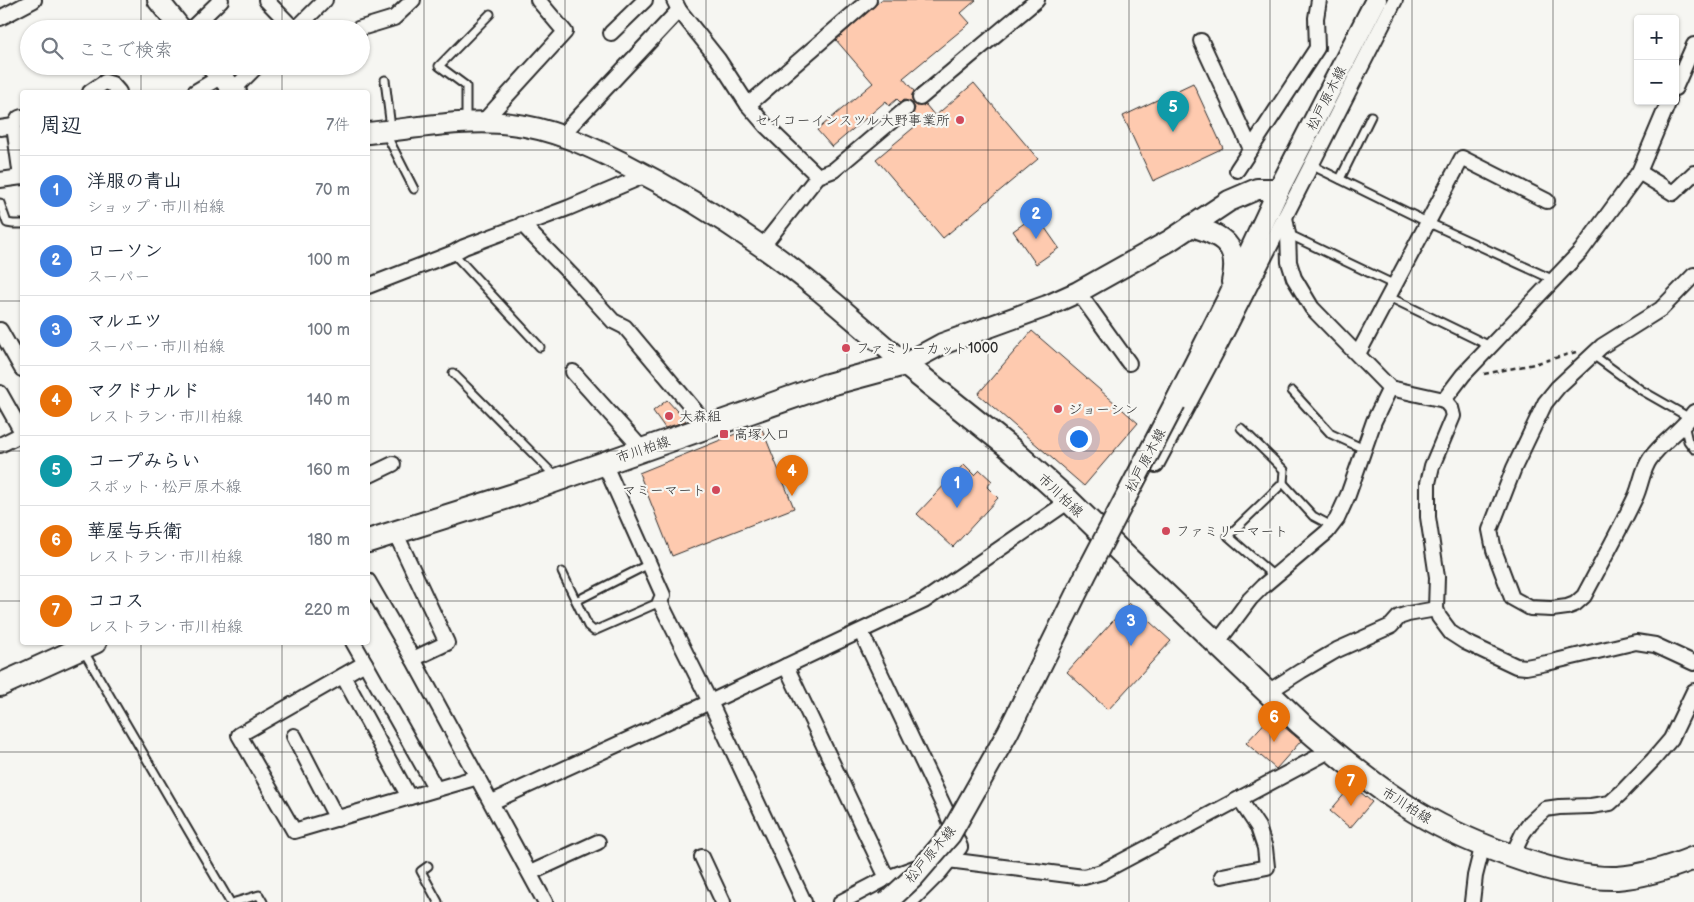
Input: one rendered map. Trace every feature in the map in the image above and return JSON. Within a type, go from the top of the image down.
[{"type":"main road","name":"市川柏線","points":[[370,540],[514,495],[827,385],[905,364],[1010,448],[1069,501],[1216,643],[1331,750],[1415,812],[1512,856],[1565,872],[1615,878],[1654,872],[1694,858]]},
{"type":"main road","points":[[2,682],[88,646]]},
{"type":"street","points":[[0,18],[34,0]]},
{"type":"street","points":[[158,0],[174,20]]},
{"type":"street","points":[[200,20],[221,0]]},
{"type":"street","points":[[266,0],[286,20]]},
{"type":"street","points":[[304,20],[325,0]]},
{"type":"street","points":[[370,25],[394,18],[413,0]]},
{"type":"street","points":[[475,123],[565,32],[538,0]]},
{"type":"street","points":[[611,33],[645,0]]},
{"type":"street","points":[[748,104],[869,0]]},
{"type":"street","points":[[920,98],[1037,0]]},
{"type":"street","points":[[1237,170],[1317,48],[1316,18],[1319,0]]},
{"type":"street","name":"松戸原木線","points":[[888,902],[913,878],[950,835],[1008,732],[1086,574],[1176,403],[1279,189],[1376,0]]},
{"type":"street","points":[[1156,465],[1220,345],[1394,0]]},
{"type":"street","points":[[561,136],[677,5],[766,126],[818,176]]},
{"type":"street","points":[[1201,41],[1251,149]]},
{"type":"street","points":[[1679,76],[1693,49]]},
{"type":"street","points":[[200,90],[238,75]]},
{"type":"street","points":[[93,90],[105,82],[112,84],[117,90]]},
{"type":"street","points":[[1444,400],[1463,375],[1581,251],[1639,172],[1667,105]]},
{"type":"street","points":[[762,247],[818,176],[834,170],[906,110]]},
{"type":"street","points":[[381,132],[475,123],[511,124],[561,136],[607,155],[696,203],[762,247],[812,285],[905,364],[942,344],[1047,306],[1078,292],[1147,255],[1229,201],[1258,189],[1279,189]]},
{"type":"street","points":[[12,124],[20,166]]},
{"type":"street","points":[[1358,354],[1462,158],[1547,201]]},
{"type":"street","points":[[1639,172],[1673,193],[1694,174]]},
{"type":"street","points":[[370,285],[453,254],[464,247],[568,208],[646,175]]},
{"type":"street","points":[[0,180],[20,177]]},
{"type":"street","points":[[1285,217],[1288,234],[1288,262],[1294,278],[1312,308],[1390,388],[1444,400],[1451,408],[1453,416],[1432,466],[1428,483],[1428,517],[1438,577],[1436,609],[1439,617],[1451,633],[1516,666],[1526,667],[1547,663],[1636,642],[1655,645],[1694,663]]},
{"type":"street","points":[[522,224],[612,321],[625,327],[708,426]]},
{"type":"street","points":[[1190,226],[1222,238],[1230,248],[1234,259],[1234,274],[1228,298]]},
{"type":"street","points":[[1690,418],[1671,435],[1650,459],[1631,506],[1584,596],[1575,604],[1567,607],[1552,608],[1530,608],[1512,598],[1494,550],[1490,530],[1514,468],[1545,403],[1558,387],[1602,346],[1661,310],[1694,275]]},
{"type":"street","points":[[1078,292],[1130,363]]},
{"type":"street","points":[[0,330],[20,365]]},
{"type":"street","points":[[573,372],[642,449]]},
{"type":"street","points":[[1216,643],[1250,599],[1309,549],[1332,526],[1348,495],[1374,421],[1390,388]]},
{"type":"street","points":[[0,392],[20,429]]},
{"type":"street","points":[[0,445],[20,434]]},
{"type":"street","points":[[604,463],[663,594],[660,602],[710,702],[804,902]]},
{"type":"street","points":[[370,475],[393,464]]},
{"type":"street","points":[[492,802],[861,632],[924,601],[1069,501]]},
{"type":"street","points":[[395,532],[447,643],[413,659]]},
{"type":"street","points":[[370,584],[492,802],[545,902]]},
{"type":"street","points":[[1268,692],[1337,650],[1391,626],[1399,617],[1436,609]]},
{"type":"street","points":[[861,632],[946,811],[960,847],[939,874],[910,902]]},
{"type":"street","points":[[355,645],[436,789]]},
{"type":"street","points":[[364,663],[239,735],[294,831],[478,777]]},
{"type":"street","points":[[786,666],[887,878]]},
{"type":"street","points":[[342,676],[409,797]]},
{"type":"street","points":[[1512,856],[1523,833],[1531,822],[1545,809],[1610,803],[1622,793],[1671,739],[1694,691]]},
{"type":"street","points":[[294,736],[336,819]]},
{"type":"street","points":[[841,902],[887,878],[925,864],[948,860],[1084,877],[1102,872],[1331,750]]},
{"type":"street","points":[[1222,876],[1267,867],[1265,848],[1258,827],[1240,800]]},
{"type":"street","points":[[530,873],[598,842]]},
{"type":"street","points":[[1472,902],[1475,876],[1483,844]]},
{"type":"street","points":[[702,857],[723,902]]},
{"type":"lane","points":[[475,123],[466,86],[439,66],[490,14]]},
{"type":"lane","points":[[385,80],[381,132],[414,189]]},
{"type":"lane","points":[[1340,179],[1371,116]]},
{"type":"lane","points":[[1311,165],[1427,222],[1554,280]]},
{"type":"lane","points":[[0,203],[7,223],[20,224]]},
{"type":"lane","points":[[1288,234],[1490,346]]},
{"type":"lane","points":[[453,254],[540,347]]},
{"type":"lane","points":[[1594,354],[1641,390],[1690,418],[1688,441],[1694,449]]},
{"type":"lane","points":[[453,373],[558,479]]},
{"type":"lane","points":[[1292,392],[1331,434],[1364,449]]},
{"type":"lane","points":[[1241,428],[1284,470],[1283,482],[1228,536],[1274,577]]},
{"type":"lane","points":[[1283,482],[1313,516],[1332,526]]},
{"type":"lane","points":[[576,601],[649,564]]},
{"type":"lane","points":[[562,572],[588,626],[594,631],[660,602]]},
{"type":"lane","points":[[88,646],[230,902]]},
{"type":"lane","points":[[428,866],[421,871],[438,902]]},
{"type":"lane","points":[[234,902],[259,895],[263,902]]},
{"type":"path","points":[[1480,375],[1534,364],[1584,350],[1594,354]]},
{"type":"building","name":"セイコーインスツル大野事業所","points":[[881,0],[976,0],[961,13],[970,23],[903,78],[914,91],[912,100],[917,106],[926,105],[935,116],[974,83],[1038,159],[943,238],[876,159],[918,124],[912,116],[915,108],[912,103],[905,100],[900,102],[897,99],[889,106],[886,101],[832,147],[817,130],[873,83],[836,40]]},
{"type":"building","points":[[1193,83],[1223,148],[1153,181],[1123,116]]},
{"type":"building","points":[[1036,215],[1059,248],[1036,264],[1013,231]]},
{"type":"building","name":"ジョーシン","points":[[1032,331],[1138,423],[1084,486],[978,394]]},
{"type":"building","points":[[667,400],[686,421],[665,428],[653,411]]},
{"type":"building","name":"マミーマート","points":[[760,424],[794,508],[672,556],[639,473]]},
{"type":"building","points":[[964,464],[975,475],[980,470],[992,481],[987,487],[998,498],[953,547],[917,514]]},
{"type":"building","points":[[1129,603],[1171,641],[1108,710],[1067,672]]},
{"type":"building","points":[[1271,716],[1301,741],[1276,769],[1246,743]]},
{"type":"building","points":[[1352,785],[1372,802],[1350,828],[1330,811]]},
{"type":"place","name":"セイコーインスツル大野事業所","points":[[960,120]]},
{"type":"place","name":"コープみらい","points":[[1173,132]]},
{"type":"place","name":"ローソン","points":[[1036,239]]},
{"type":"place","name":"ファミリーカット1000","points":[[846,348]]},
{"type":"place","name":"ジョーシン","points":[[1058,409]]},
{"type":"place","name":"大森組","points":[[669,416]]},
{"type":"place","name":"高塚入口","points":[[724,434]]},
{"type":"place","name":"マミーマート","points":[[716,490]]},
{"type":"place","name":"マクドナルド","points":[[792,496]]},
{"type":"place","name":"洋服の青山","points":[[957,508]]},
{"type":"place","name":"ファミリーマート","points":[[1166,531]]},
{"type":"place","name":"マルエツ","points":[[1131,646]]},
{"type":"place","name":"華屋与兵衛","points":[[1274,742]]},
{"type":"place","name":"ココス","points":[[1351,806]]}]
